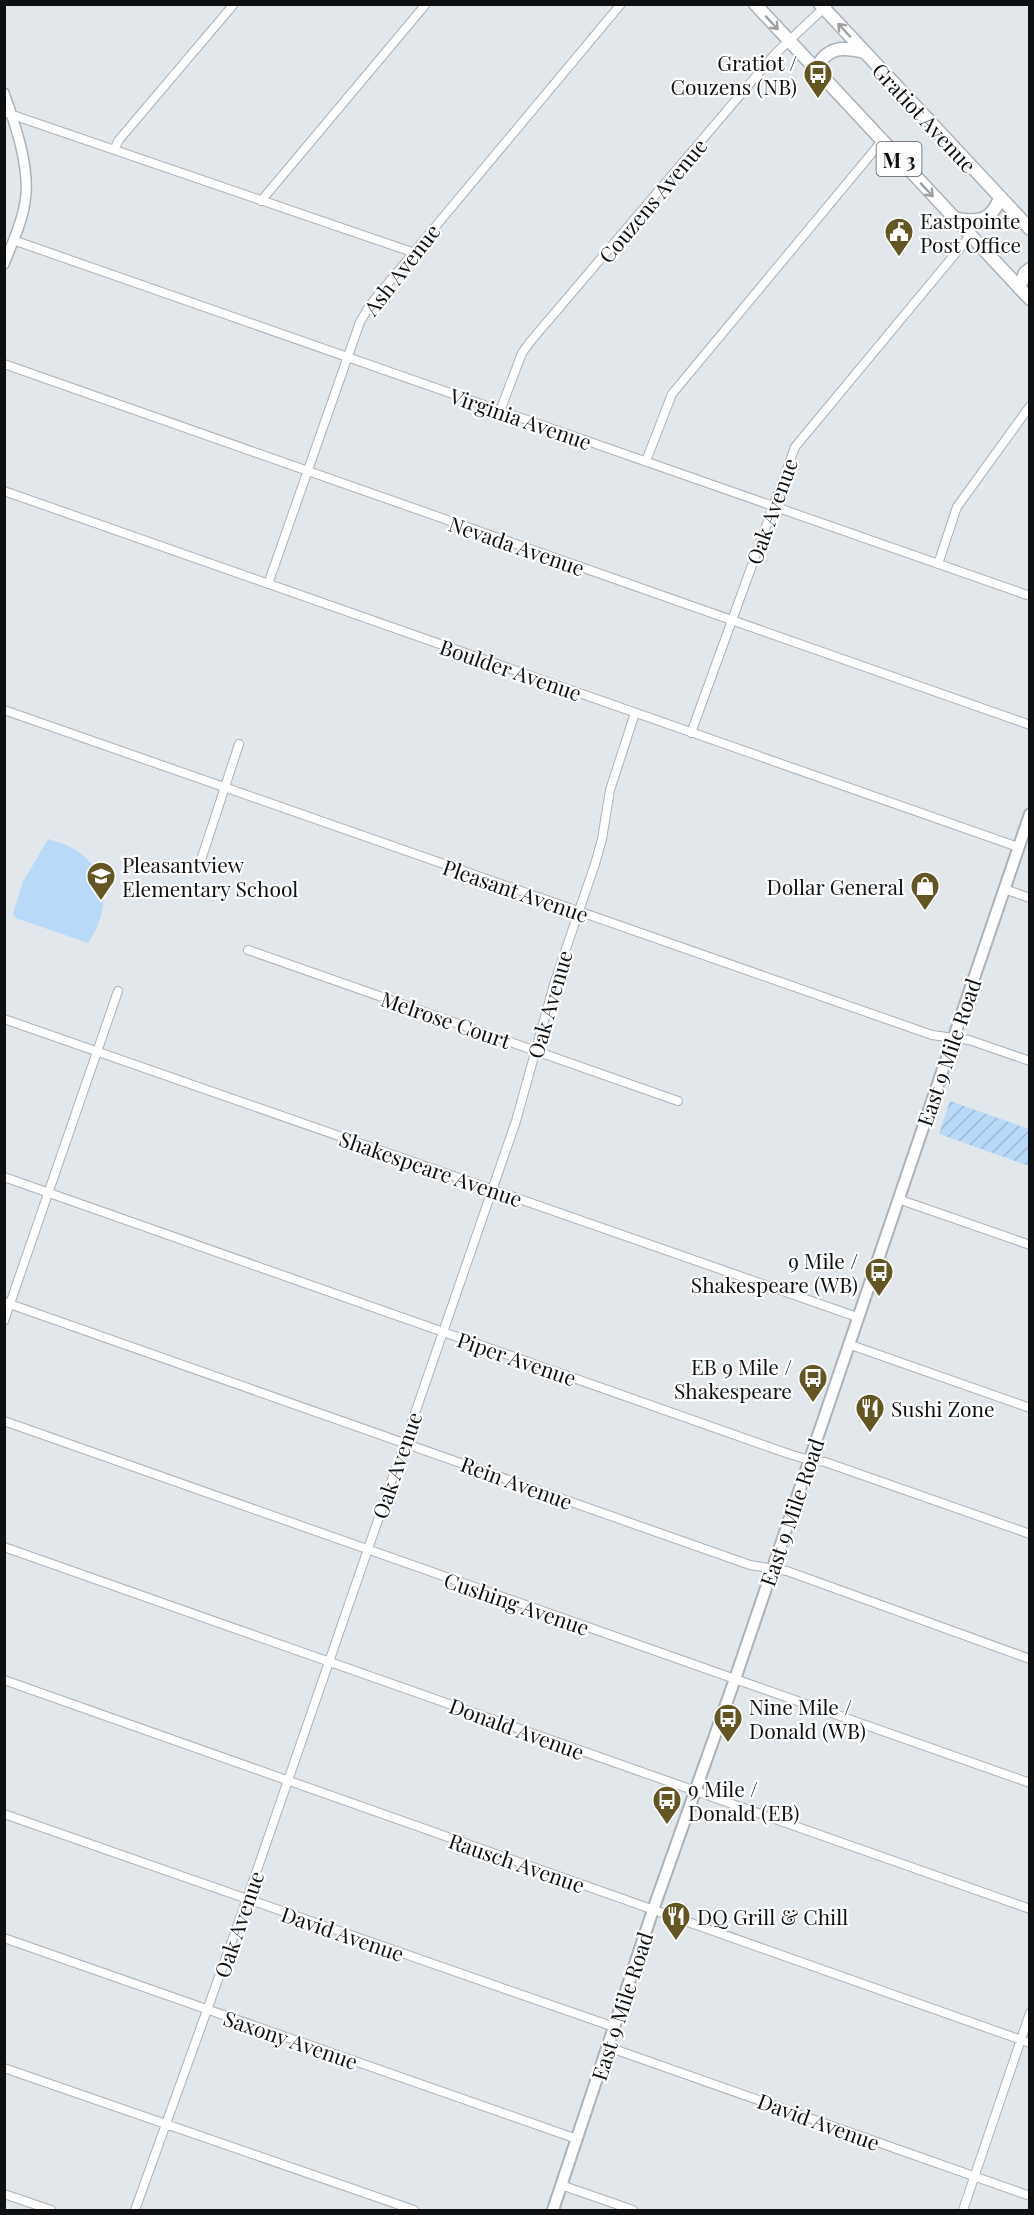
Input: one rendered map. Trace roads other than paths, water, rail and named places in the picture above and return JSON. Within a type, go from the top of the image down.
[{"type":"main road","name":"M 3","points":[[755,4],[1029,299]]},
{"type":"main road","name":"Gratiot Avenue","points":[[824,6],[1029,229]]},
{"type":"main road","points":[[815,70],[822,57],[832,51],[846,48],[864,52]]},
{"type":"main road","points":[[954,218],[968,221],[983,219],[993,212],[1000,198]]},
{"type":"main road","points":[[1019,288],[1029,269]]},
{"type":"main road","name":"East 9 Mile Road","points":[[553,2211],[652,1910],[735,1679],[1029,814]]},
{"type":"street","points":[[115,149],[120,139],[234,4]]},
{"type":"street","points":[[261,201],[426,4]]},
{"type":"street","name":"Ash Avenue","points":[[268,584],[360,322],[370,305],[621,4]]},
{"type":"street","name":"Couzens Avenue","points":[[500,411],[522,353],[775,54],[824,6]]},
{"type":"street","points":[[4,93],[27,185],[26,201],[4,264]]},
{"type":"street","points":[[9,114],[412,252]]},
{"type":"street","points":[[646,461],[672,394],[882,141]]},
{"type":"street","name":"Oak Avenue","points":[[691,733],[795,447],[970,236]]},
{"type":"street","name":"Virginia Avenue","points":[[13,240],[1029,596]]},
{"type":"street","name":"Nevada Avenue","points":[[4,364],[1029,725]]},
{"type":"street","points":[[938,564],[957,507],[1029,406]]},
{"type":"street","name":"Boulder Avenue","points":[[4,490],[1018,847]]},
{"type":"street","name":"Pleasant Avenue","points":[[4,710],[932,1035],[969,1040],[1029,1061]]},
{"type":"street","name":"Oak Avenue","points":[[135,2211],[247,1899],[516,1121],[555,981],[595,864],[602,839],[610,790],[634,713]]},
{"type":"street","points":[[202,857],[239,744]]},
{"type":"street","points":[[1004,889],[1029,898]]},
{"type":"street","name":"Melrose Court","points":[[248,950],[678,1101]]},
{"type":"street","points":[[4,1321],[8,1303],[49,1193],[118,991]]},
{"type":"street","name":"Shakespeare Avenue","points":[[4,1018],[857,1317]]},
{"type":"street","name":"Piper Avenue","points":[[4,1177],[809,1460],[825,1462],[1029,1534]]},
{"type":"street","points":[[898,1199],[1029,1245]]},
{"type":"street","name":"Rein Avenue","points":[[8,1303],[750,1565],[787,1571],[1029,1659]]},
{"type":"street","points":[[849,1344],[1029,1408]]},
{"type":"street","name":"Cushing Avenue","points":[[4,1422],[1029,1783]]},
{"type":"street","name":"Donald Avenue","points":[[4,1546],[1029,1909]]},
{"type":"street","name":"Rausch Avenue","points":[[4,1680],[1029,2043]]},
{"type":"street","name":"David Avenue","points":[[4,1814],[614,2027]]},
{"type":"street","name":"Saxony Avenue","points":[[4,1938],[577,2139]]},
{"type":"street","points":[[963,2211],[1029,2013]]},
{"type":"street","name":"David Avenue","points":[[608,2047],[1029,2196]]},
{"type":"street","points":[[4,2068],[414,2211]]},
{"type":"street","points":[[561,2185],[633,2211]]},
{"type":"street","points":[[4,2194],[51,2211]]},
{"type":"place","name":"Gratiot / Couzens (NB)","points":[[818,100]]},
{"type":"place","name":"Eastpointe Post Office","points":[[899,258]]},
{"type":"place","name":"Pleasantview Elementary School","points":[[101,902]]},
{"type":"place","name":"Dollar General","points":[[925,912]]},
{"type":"place","name":"9 Mile / Shakespeare (WB)","points":[[879,1298]]},
{"type":"place","name":"EB 9 Mile / Shakespeare","points":[[813,1404]]},
{"type":"place","name":"Sushi Zone","points":[[870,1434]]},
{"type":"place","name":"Nine Mile / Donald (WB)","points":[[728,1744]]},
{"type":"place","name":"9 Mile / Donald (EB)","points":[[667,1826]]},
{"type":"place","name":"DQ Grill & Chill","points":[[676,1942]]}]
